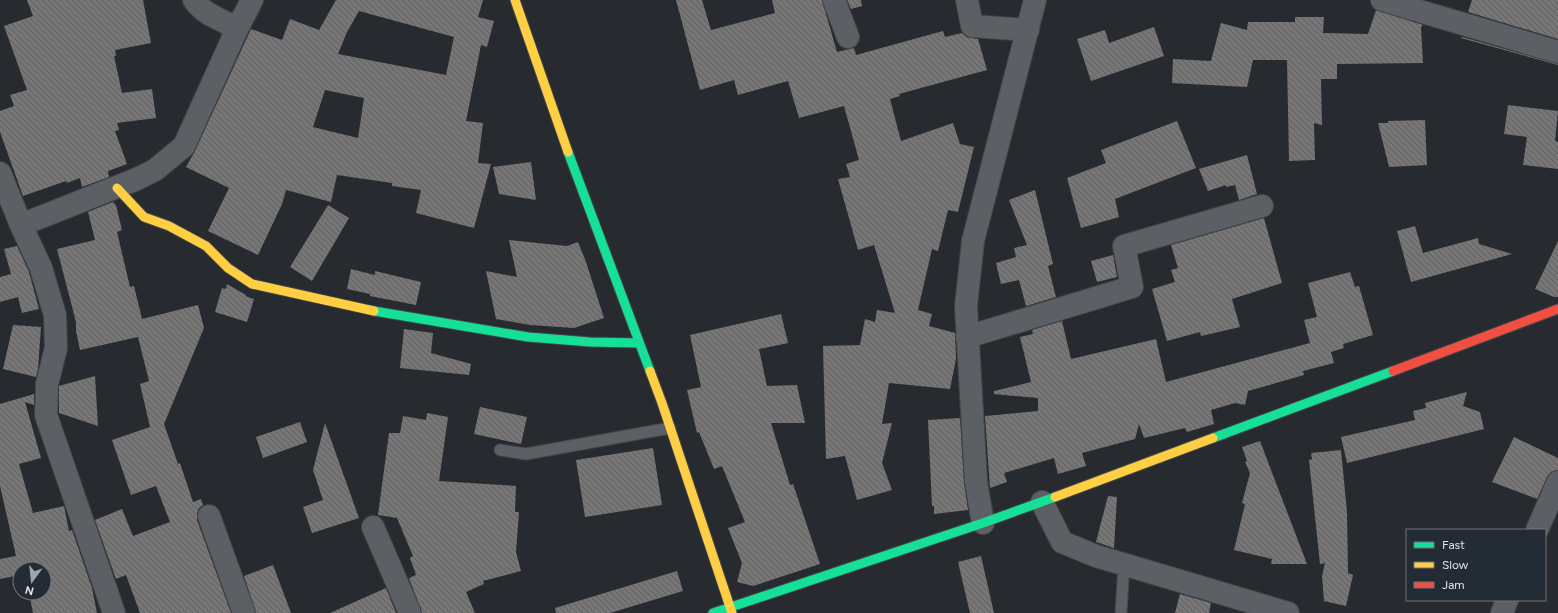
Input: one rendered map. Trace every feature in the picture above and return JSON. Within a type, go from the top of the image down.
[{"type":"street","points":[[194,0],[200,8],[210,16],[224,21],[237,29]]},
{"type":"street","points":[[21,225],[117,188],[155,170],[184,146],[237,29],[252,0]]},
{"type":"street","points":[[515,0],[578,182],[670,428],[731,610]]},
{"type":"street","points":[[834,0],[848,37]]},
{"type":"street","points":[[967,0],[972,26],[1028,30]]},
{"type":"street","points":[[983,523],[976,482],[966,306],[973,241],[1035,0]]},
{"type":"street","points":[[1382,0],[1558,52]]},
{"type":"street","points":[[0,172],[21,225],[41,268],[55,315],[56,348],[46,384],[46,416],[114,613]]},
{"type":"street","points":[[117,188],[144,217],[169,226],[206,246],[228,268],[252,284],[376,311],[528,337],[590,342],[639,343]]},
{"type":"street","points":[[967,337],[1132,287],[1124,246],[1262,206]]},
{"type":"street","points":[[713,613],[731,610],[1042,502],[1558,309]]},
{"type":"street","points":[[1537,529],[1558,482]]},
{"type":"street","points":[[1042,502],[1062,542],[1096,556],[1288,613]]},
{"type":"street","points":[[209,516],[244,613]]},
{"type":"street","points":[[373,527],[410,613]]},
{"type":"street","points":[[1502,613],[1507,601]]},
{"type":"lane","points":[[500,450],[526,454],[670,428]]},
{"type":"lane","points":[[1121,613],[1124,564]]},
{"type":"building","points":[[27,0],[143,0],[151,43],[115,50],[116,56],[114,56],[122,93],[152,89],[156,118],[117,123],[119,130],[115,131],[127,164],[108,171],[109,177],[82,187],[80,178],[67,183],[66,181],[23,196],[0,132],[0,111],[14,106],[10,95],[27,90],[4,26],[33,16]]},
{"type":"building","points":[[336,0],[483,0],[478,17],[494,21],[487,47],[481,45],[466,121],[483,123],[478,163],[491,164],[474,228],[416,213],[421,190],[392,186],[392,183],[337,175],[331,202],[286,190],[282,204],[258,255],[208,231],[229,188],[186,167],[195,151],[251,29],[282,40],[290,19],[319,30]],"holes":[[[359,11],[454,37],[446,75],[338,54],[347,32]],[[325,90],[364,98],[358,138],[313,127]]]},
{"type":"building","points":[[676,0],[702,0],[711,30],[775,13],[772,0],[822,0],[837,52],[854,48],[856,55],[943,31],[945,37],[962,33],[966,37],[978,39],[987,70],[899,94],[900,96],[890,99],[901,141],[953,123],[960,144],[974,147],[958,212],[948,210],[938,251],[932,249],[918,310],[932,314],[929,326],[955,333],[956,359],[950,389],[889,383],[882,424],[892,423],[882,463],[892,490],[857,500],[845,456],[826,459],[823,346],[860,345],[865,319],[875,322],[877,310],[895,313],[874,245],[858,250],[838,179],[850,177],[846,164],[859,160],[844,106],[799,118],[788,81],[738,95],[734,80],[700,90]]},
{"type":"building","points":[[847,0],[861,0],[862,6],[851,9]]},
{"type":"building","points":[[1472,0],[1558,0],[1558,39],[1468,12]]},
{"type":"building","points":[[1376,10],[1423,25],[1421,27],[1423,63],[1337,64],[1337,79],[1321,79],[1322,125],[1314,123],[1315,160],[1289,161],[1287,60],[1253,60],[1247,87],[1172,83],[1173,59],[1211,61],[1221,23],[1247,30],[1248,22],[1295,22],[1295,17],[1324,17],[1323,33],[1368,34]]},
{"type":"building","points":[[1154,27],[1164,56],[1091,81],[1077,39],[1105,30],[1109,43]]},
{"type":"building","points":[[1462,37],[1558,64],[1558,65],[1461,38]]},
{"type":"building","points":[[1508,105],[1558,111],[1555,141],[1558,142],[1558,169],[1523,165],[1527,137],[1504,134]]},
{"type":"building","points":[[1425,120],[1427,165],[1389,167],[1378,123],[1388,123],[1388,121]]},
{"type":"building","points":[[1177,121],[1196,168],[1115,199],[1119,217],[1081,228],[1067,178],[1106,163],[1101,150]]},
{"type":"building","points":[[1247,155],[1257,194],[1239,200],[1235,185],[1226,187],[1226,185],[1208,191],[1199,169]]},
{"type":"building","points":[[531,162],[536,200],[499,194],[493,167]]},
{"type":"building","points":[[1035,190],[1053,264],[1048,266],[1056,297],[1026,306],[1019,280],[1001,284],[996,263],[1016,257],[1014,248],[1027,245],[1009,200]]},
{"type":"building","points":[[113,202],[116,205],[122,230],[117,232],[130,287],[134,286],[142,319],[198,305],[204,328],[164,424],[178,464],[180,463],[193,502],[201,499],[203,505],[199,508],[197,513],[197,520],[231,613],[140,613],[126,575],[116,579],[95,520],[122,509],[133,536],[170,522],[156,486],[131,495],[112,440],[150,427],[140,384],[149,381],[138,337],[80,350],[76,331],[76,322],[57,249],[95,240],[88,212]]},
{"type":"building","points":[[328,205],[349,218],[312,281],[290,267]]},
{"type":"building","points":[[1264,218],[1282,283],[1232,299],[1240,327],[1201,336],[1200,332],[1167,341],[1152,289],[1175,282],[1171,270],[1178,268],[1171,245]]},
{"type":"building","points":[[1415,226],[1423,253],[1478,238],[1479,244],[1512,254],[1411,282],[1397,231]]},
{"type":"building","points":[[509,240],[567,246],[578,242],[604,318],[574,328],[530,325],[496,319],[486,271],[517,277]]},
{"type":"building","points":[[1558,241],[1558,297],[1554,297],[1535,289]]},
{"type":"building","points":[[17,246],[29,272],[39,309],[22,313],[18,297],[0,302],[0,277],[11,274],[4,249]]},
{"type":"building","points":[[1113,255],[1117,277],[1097,282],[1091,261]]},
{"type":"building","points":[[351,269],[375,275],[375,271],[421,282],[416,305],[370,296],[370,294],[347,289]]},
{"type":"building","points":[[1350,272],[1355,287],[1359,286],[1373,335],[1343,344],[1344,348],[1331,352],[1334,363],[1303,371],[1304,375],[1248,391],[1245,405],[1235,403],[1211,410],[1214,424],[1187,432],[1185,428],[1144,438],[1139,424],[1135,439],[1082,453],[1086,466],[1058,474],[1054,458],[1004,473],[1007,482],[990,488],[985,416],[1038,411],[1038,398],[994,394],[994,391],[1031,382],[1020,337],[1033,334],[1032,330],[1062,321],[1071,359],[1156,339],[1166,382],[1310,343],[1304,320],[1317,317],[1308,283]]},
{"type":"building","points":[[227,284],[246,295],[245,296],[254,299],[247,322],[215,312],[222,288],[226,289]]},
{"type":"building","points":[[781,314],[788,343],[759,349],[767,386],[797,385],[805,423],[771,423],[790,485],[793,484],[820,564],[753,586],[737,582],[742,563],[728,528],[745,522],[722,466],[714,469],[699,432],[697,433],[687,390],[701,387],[690,335]]},
{"type":"building","points":[[13,325],[41,327],[36,377],[3,369]]},
{"type":"building","points":[[404,329],[433,333],[431,353],[471,364],[469,375],[400,368]]},
{"type":"building","points":[[95,376],[98,426],[59,413],[59,386]]},
{"type":"building","points":[[1467,392],[1463,406],[1480,412],[1484,429],[1347,463],[1341,437],[1415,420],[1413,411],[1426,408],[1425,403]]},
{"type":"building","points":[[34,394],[34,405],[25,402],[41,458],[19,464],[33,513],[64,506],[69,531],[72,530],[92,588],[97,613],[33,613],[31,601],[52,601],[52,561],[12,561],[12,577],[0,579],[0,559],[16,556],[0,486],[0,404]]},
{"type":"building","points":[[480,407],[527,417],[521,444],[474,434]]},
{"type":"building","points":[[427,413],[448,417],[439,481],[516,486],[515,512],[519,512],[516,552],[521,571],[483,581],[484,584],[466,592],[475,613],[422,613],[409,578],[416,575],[410,558],[413,556],[397,518],[378,515],[389,433],[400,433],[403,416],[426,420]]},
{"type":"building","points":[[960,418],[964,483],[968,510],[934,514],[934,506],[932,506],[928,420]]},
{"type":"building","points":[[300,422],[307,442],[263,458],[256,437]]},
{"type":"building","points":[[325,423],[359,518],[312,533],[303,507],[323,500],[313,470]]},
{"type":"building","points":[[1514,437],[1558,458],[1558,470],[1551,472],[1547,477],[1537,499],[1492,482]]},
{"type":"building","points":[[1260,441],[1307,564],[1271,564],[1272,559],[1234,550],[1245,504],[1242,503],[1250,473],[1245,462],[1247,461],[1242,447]]},
{"type":"building","points":[[653,448],[662,505],[585,517],[576,460]]},
{"type":"building","points":[[1341,450],[1347,512],[1348,573],[1353,575],[1346,606],[1324,601],[1322,576],[1325,563],[1320,564],[1309,460],[1312,459],[1311,453]]},
{"type":"building","points":[[1108,496],[1117,497],[1114,548],[1096,542]]},
{"type":"building","points":[[981,556],[994,613],[970,613],[958,562]]},
{"type":"building","points":[[273,565],[291,613],[256,613],[244,576]]},
{"type":"building","points":[[677,571],[683,591],[610,613],[556,613],[555,608]]},
{"type":"building","points":[[386,588],[396,613],[330,613]]},
{"type":"building","points":[[1180,594],[1211,603],[1209,613],[1175,613]]},
{"type":"traffic: fast","points":[[568,152],[650,371]]},
{"type":"traffic: fast","points":[[374,311],[528,337],[590,342],[639,343]]},
{"type":"traffic: fast","points":[[1213,438],[1393,371]]},
{"type":"traffic: fast","points":[[713,613],[983,523],[1055,497]]},
{"type":"traffic: slow","points":[[515,0],[568,152]]},
{"type":"traffic: slow","points":[[117,188],[144,217],[169,226],[206,246],[228,268],[252,284],[374,311]]},
{"type":"traffic: slow","points":[[650,371],[732,613]]},
{"type":"traffic: slow","points":[[1055,497],[1213,438]]},
{"type":"traffic: jam","points":[[1393,371],[1558,309]]}]
